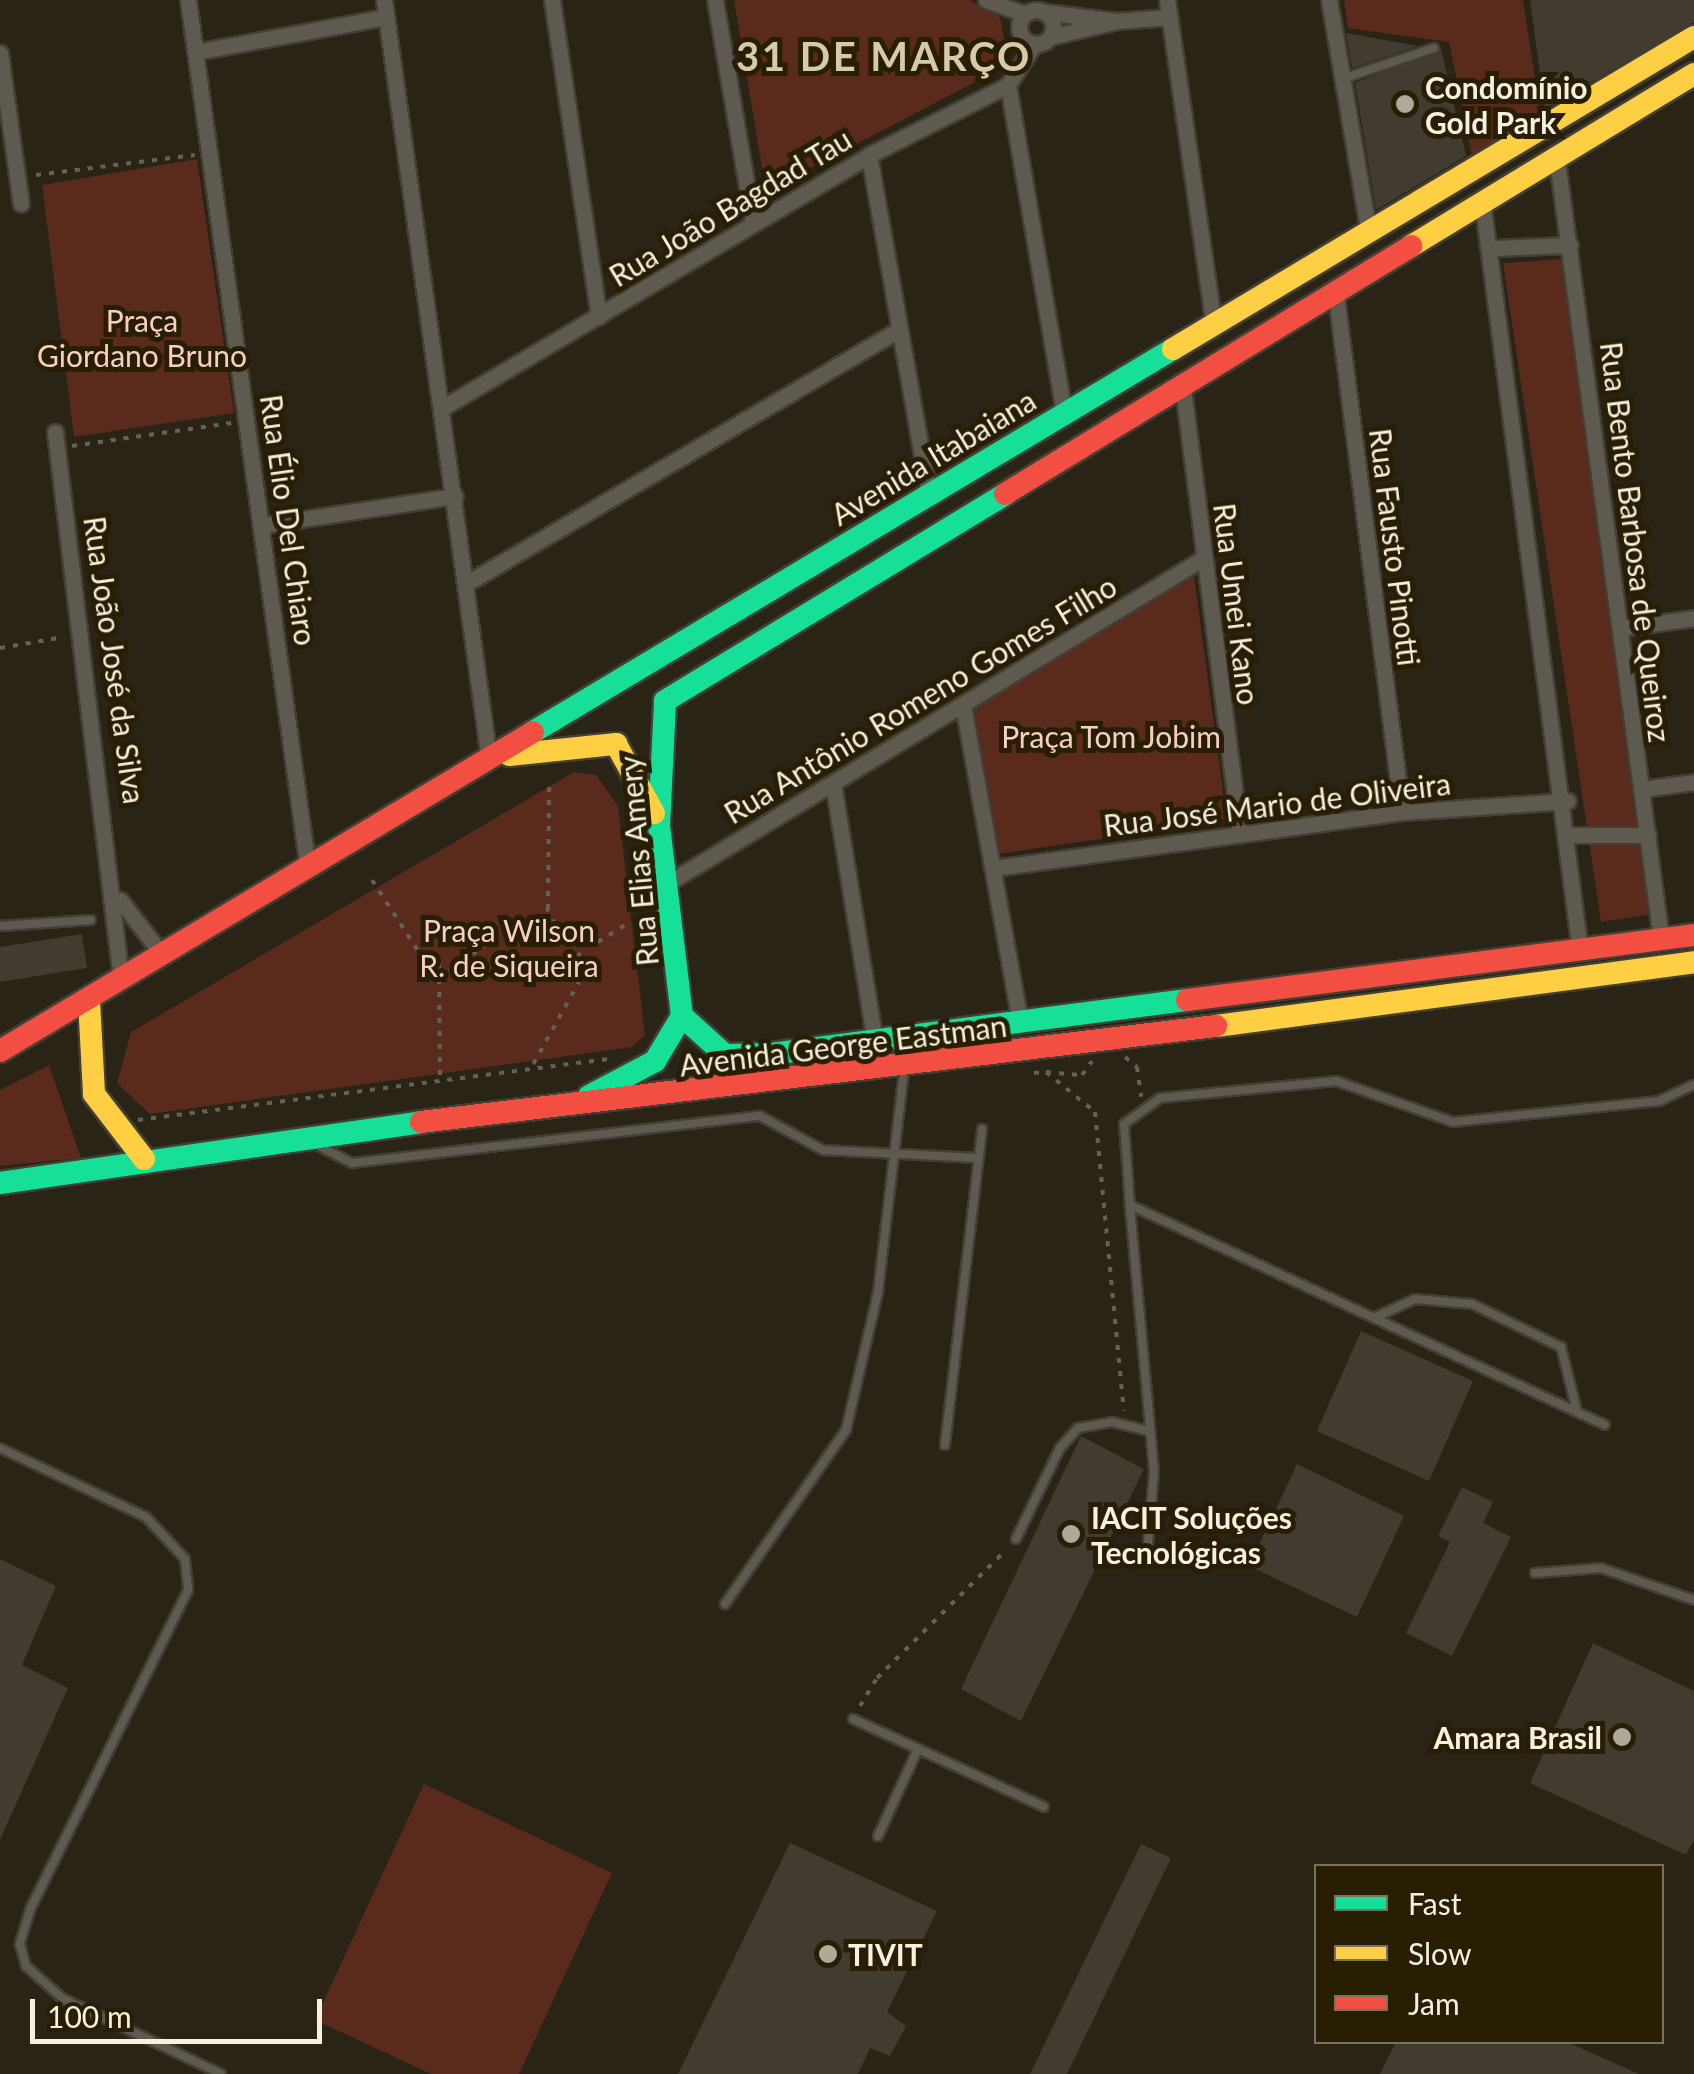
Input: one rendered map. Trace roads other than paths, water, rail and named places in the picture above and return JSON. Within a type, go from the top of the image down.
[{"type":"main road","name":"Avenida Itabaiana","points":[[160,952],[308,868],[1694,37]]},
{"type":"main road","points":[[1182,382],[1556,153],[1694,74]]},
{"type":"main road","name":"Rua Elias Amery","points":[[682,1016],[659,825],[664,701],[1182,382]]},
{"type":"main road","points":[[489,759],[616,744],[659,825]]},
{"type":"main road","name":"Avenida George Eastman","points":[[682,1016],[726,1054],[875,1041],[1694,935]]},
{"type":"main road","points":[[0,1051],[89,1001],[160,952]]},
{"type":"main road","name":"Avenida George Eastman","points":[[0,1183],[144,1159],[581,1099],[640,1102],[905,1068],[1047,1060],[1694,962]]},
{"type":"main road","points":[[89,1001],[94,1094],[144,1159]]},
{"type":"main road","points":[[581,1099],[656,1062],[682,1016]]},
{"type":"street","name":"Rua Élio Del Chiaro","points":[[188,0],[308,868]]},
{"type":"street","points":[[552,0],[599,317]]},
{"type":"street","points":[[715,0],[753,222]]},
{"type":"street","points":[[986,0],[1025,14],[1045,12],[1117,22]]},
{"type":"street","points":[[1329,0],[1368,234]]},
{"type":"street","points":[[196,52],[385,8],[489,759]]},
{"type":"street","points":[[1025,14],[1021,34],[1042,41],[1168,8],[1214,325]]},
{"type":"street","points":[[1045,12],[1042,41],[1008,85],[1064,412]]},
{"type":"street","points":[[0,53],[21,204]]},
{"type":"street","name":"Rua João Bagdad Tau","points":[[442,408],[753,222],[1008,85]]},
{"type":"street","name":"Rua Bento Barbosa de Queiroz","points":[[1556,153],[1662,939]]},
{"type":"street","points":[[870,156],[929,495]]},
{"type":"street","points":[[1482,200],[1494,248],[1568,801],[1580,950]]},
{"type":"street","points":[[1494,248],[1570,245]]},
{"type":"street","name":"Rua Fausto Pinotti","points":[[1334,288],[1402,812]]},
{"type":"street","points":[[467,583],[898,330]]},
{"type":"street","name":"Rua Umei Kano","points":[[1182,382],[1240,834]]},
{"type":"street","name":"Rua João José da Silva","points":[[56,440],[86,633],[118,896],[121,978]]},
{"type":"street","points":[[262,525],[455,496]]},
{"type":"street","name":"Rua Antônio Romeno Gomes Filho","points":[[666,884],[834,789],[1202,559]]},
{"type":"street","points":[[1620,628],[1694,618]]},
{"type":"street","points":[[963,705],[1020,1022]]},
{"type":"street","points":[[1641,788],[1694,782]]},
{"type":"street","points":[[834,789],[875,1041]]},
{"type":"street","name":"Rua José Mario de Oliveira","points":[[994,868],[1402,812],[1568,801]]},
{"type":"street","points":[[1572,835],[1648,835]]},
{"type":"street","name":"Rua João José da Silva","points":[[118,896],[160,952]]},
{"type":"lane","points":[[1342,79],[1434,48]]},
{"type":"lane","points":[[0,926],[91,920]]},
{"type":"lane","points":[[725,1604],[846,1430],[899,1151],[905,1068]]},
{"type":"lane","points":[[1147,1555],[1154,1514],[1124,1124],[1143,1106],[1336,1081],[1424,1116],[1510,1120],[1660,1100],[1694,1085]]},
{"type":"lane","points":[[308,1139],[352,1163],[760,1116],[824,1150],[978,1158]]},
{"type":"lane","points":[[945,1444],[982,1129]]},
{"type":"lane","points":[[1130,1205],[1576,1407],[1605,1425]]},
{"type":"lane","points":[[1378,1316],[1415,1299],[1472,1304],[1561,1348],[1576,1407]]},
{"type":"lane","points":[[1016,1539],[1078,1428],[1125,1425],[1148,1432]]},
{"type":"lane","points":[[0,1448],[146,1516],[185,1559],[188,1590],[31,1907],[20,1944],[26,1966],[62,1998],[221,2074]]},
{"type":"lane","points":[[1535,1573],[1601,1568],[1694,1600]]},
{"type":"lane","points":[[853,1719],[1044,1808]]},
{"type":"lane","points":[[878,1836],[918,1749]]},
{"type":"place","name":"Condomínio Gold Park","points":[[1405,104]]},
{"type":"place","name":"IACIT Soluções Tecnológicas","points":[[1071,1534]]},
{"type":"place","name":"Amara Brasil","points":[[1622,1737]]},
{"type":"place","name":"TIVIT","points":[[828,1954]]},
{"type":"district","name":"31 DE MARÇO","points":[[884,56]]},
{"type":"park label","name":"Praça Giordano Bruno","points":[[142,337]]},
{"type":"park label","name":"Praça Tom Jobim","points":[[1111,736]]},
{"type":"park label","name":"Praça Wilson R. de Siqueira","points":[[509,947]]}]
